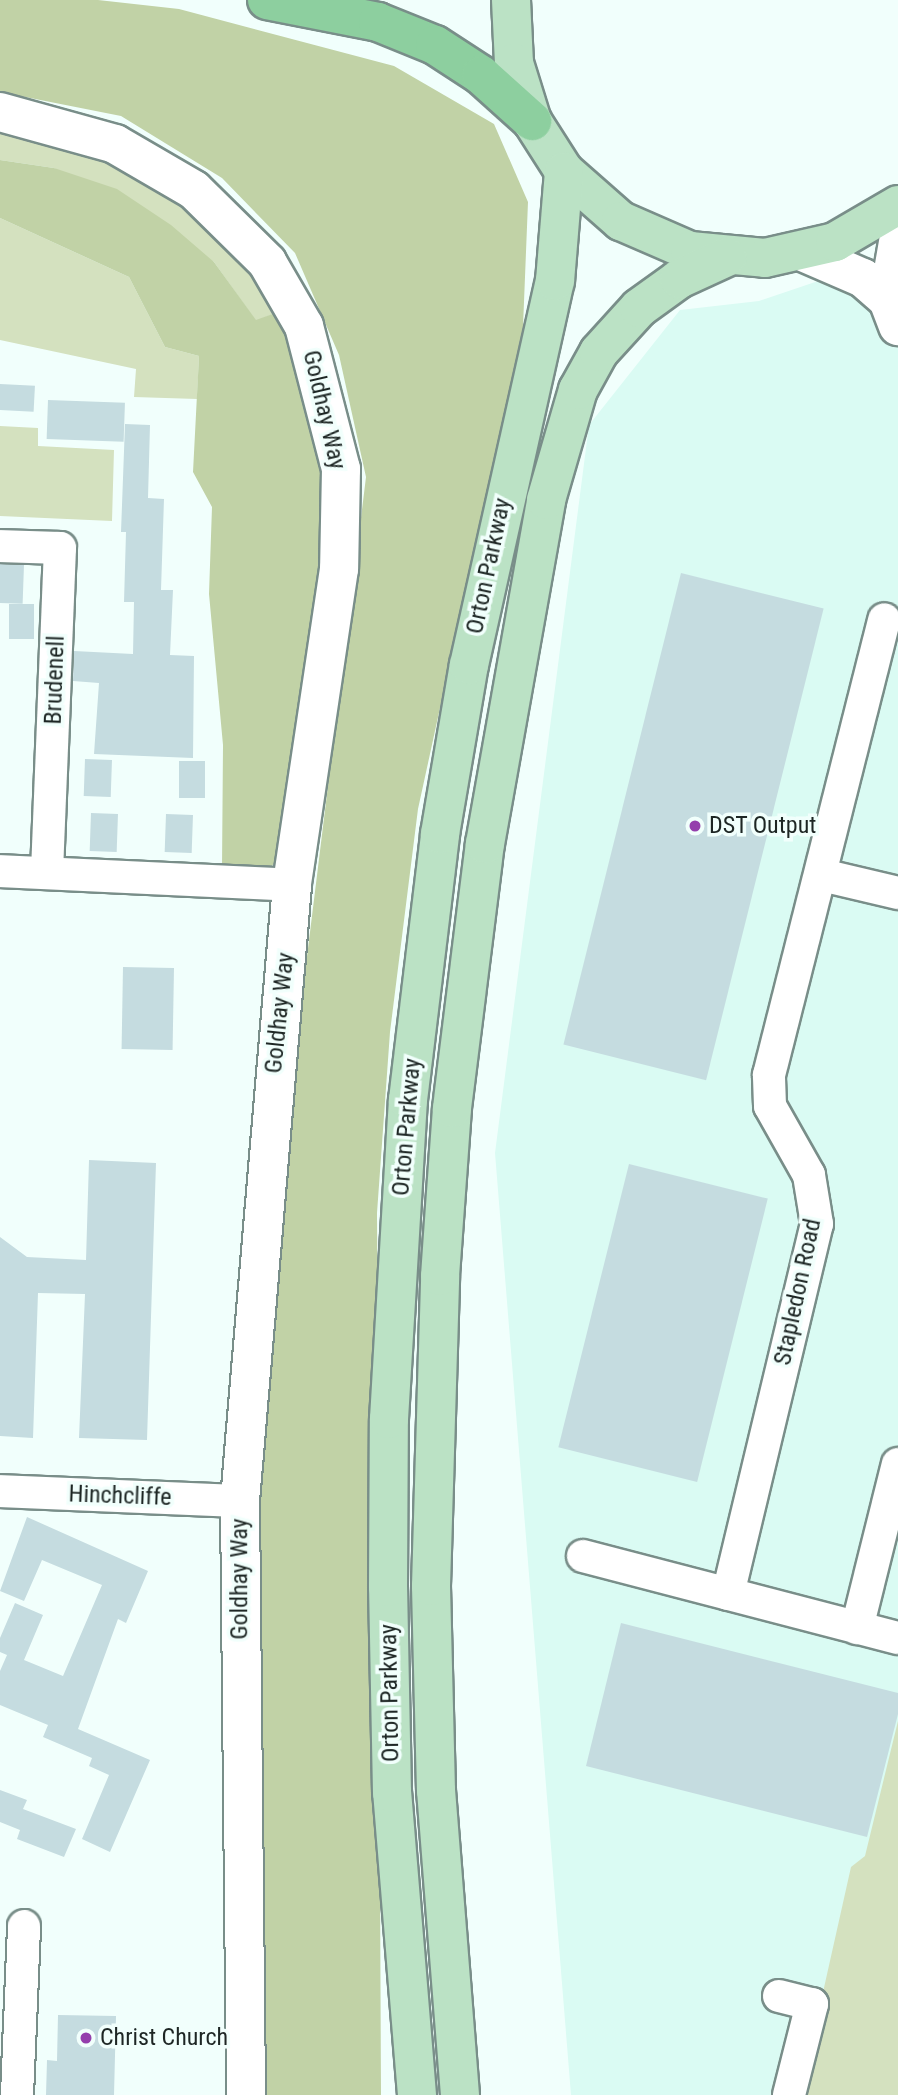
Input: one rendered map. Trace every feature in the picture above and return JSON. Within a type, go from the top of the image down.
[{"type":"highway","points":[[267,0],[377,22],[435,45],[481,75],[532,121]]},
{"type":"main road","points":[[511,1],[514,62],[532,121],[565,171],[621,221],[690,251],[727,257],[803,252],[866,227],[898,205]]},
{"type":"main road","name":"Orton Parkway","points":[[416,2095],[392,1793],[388,1587],[389,1419],[407,1114],[442,821],[505,490],[555,281],[565,171]]},
{"type":"main road","name":"Orton Parkway","points":[[460,2095],[436,1791],[431,1573],[444,1224],[485,844],[546,500],[578,390],[599,352],[639,308],[678,279],[727,257]]},
{"type":"street","name":"Goldhay Way","points":[[0,111],[115,144],[194,190],[267,262],[304,326],[341,468],[339,569],[292,885],[240,1501],[246,2095]]},
{"type":"street","points":[[893,313],[898,242]]},
{"type":"street","points":[[803,252],[835,261],[893,313]]},
{"type":"street","name":"Brudenell","points":[[0,546],[60,548],[47,873]]},
{"type":"street","name":"Stapledon Road","points":[[728,1594],[817,1224],[809,1175],[770,1106],[769,1075],[822,875],[884,619]]},
{"type":"street","points":[[0,871],[292,885]]},
{"type":"street","points":[[822,875],[898,893]]},
{"type":"street","points":[[857,1628],[898,1464]]},
{"type":"street","name":"Hinchcliffe","points":[[0,1491],[240,1501]]},
{"type":"street","points":[[583,1556],[898,1639]]},
{"type":"street","points":[[17,2095],[24,1926]]},
{"type":"street","points":[[779,1996],[812,2004],[789,2095]]},
{"type":"shaded area","points":[[0,133],[72,145],[128,167],[226,242],[278,312],[256,321],[214,262],[54,168],[0,160]]},
{"type":"shaded area","points":[[0,218],[129,277],[165,347],[199,356],[197,399],[134,397],[136,369],[0,340]]},
{"type":"shaded area","points":[[898,254],[898,2095],[571,2095],[495,1153],[589,425],[680,310],[759,301]]},
{"type":"shaded area","points":[[0,426],[38,428],[38,446],[114,450],[112,521],[0,516]]},
{"type":"shaded area","points":[[898,1721],[898,2095],[800,2095],[851,1867],[865,1856]]},
{"type":"green space","points":[[0,0],[98,0],[179,9],[394,66],[494,124],[528,202],[523,327],[418,809],[390,1032],[377,1213],[381,2095],[265,2095],[240,1501],[366,477],[339,355],[295,253],[222,178],[121,116],[0,92]]},
{"type":"green space","points":[[0,160],[54,168],[117,189],[171,225],[214,262],[256,320],[278,312],[304,378],[321,441],[321,577],[310,675],[276,862],[265,872],[222,867],[223,745],[209,594],[212,507],[193,472],[199,356],[165,347],[129,277],[0,218]]},
{"type":"building","points":[[0,384],[35,386],[34,412],[0,410]]},
{"type":"building","points":[[48,400],[125,403],[124,442],[47,439]]},
{"type":"building","points":[[125,424],[150,425],[148,498],[164,499],[161,590],[173,590],[170,655],[194,656],[193,758],[94,754],[99,683],[73,681],[74,651],[133,654],[134,602],[124,602],[126,532],[121,532]]},
{"type":"building","points":[[0,564],[24,565],[23,604],[0,603]]},
{"type":"building","name":"DST Output","points":[[681,573],[824,609],[706,1080],[563,1045]]},
{"type":"building","points":[[9,604],[34,604],[34,639],[9,639]]},
{"type":"building","points":[[85,759],[112,760],[111,797],[84,796]]},
{"type":"building","points":[[179,761],[205,761],[205,798],[179,798]]},
{"type":"building","points":[[91,813],[118,814],[117,852],[90,851]]},
{"type":"building","points":[[166,814],[193,815],[192,853],[165,852]]},
{"type":"building","points":[[123,967],[174,968],[173,1050],[122,1049]]},
{"type":"building","points":[[89,1160],[156,1163],[147,1440],[79,1438],[85,1294],[38,1293],[33,1438],[0,1436],[0,1237],[27,1257],[86,1260]]},
{"type":"building","points":[[629,1164],[768,1199],[697,1482],[558,1447]]},
{"type":"building","points":[[27,1517],[148,1571],[126,1623],[118,1619],[78,1729],[150,1760],[110,1852],[82,1839],[109,1775],[89,1766],[92,1758],[43,1737],[48,1725],[0,1705],[0,1671],[7,1655],[0,1652],[0,1638],[15,1603],[43,1615],[24,1660],[63,1676],[102,1585],[42,1560],[24,1601],[0,1591]]},
{"type":"building","points":[[621,1623],[898,1693],[898,1714],[867,1837],[586,1766]]},
{"type":"building","points":[[0,1790],[27,1800],[23,1809],[76,1829],[64,1857],[17,1839],[20,1830],[0,1822]]},
{"type":"building","name":"Christ Church","points":[[58,2015],[116,2016],[114,2095],[46,2095],[47,2060],[57,2061]]},
{"type":"place","name":"DST Output","points":[[695,826]]},
{"type":"place","name":"Christ Church","points":[[86,2038]]}]
